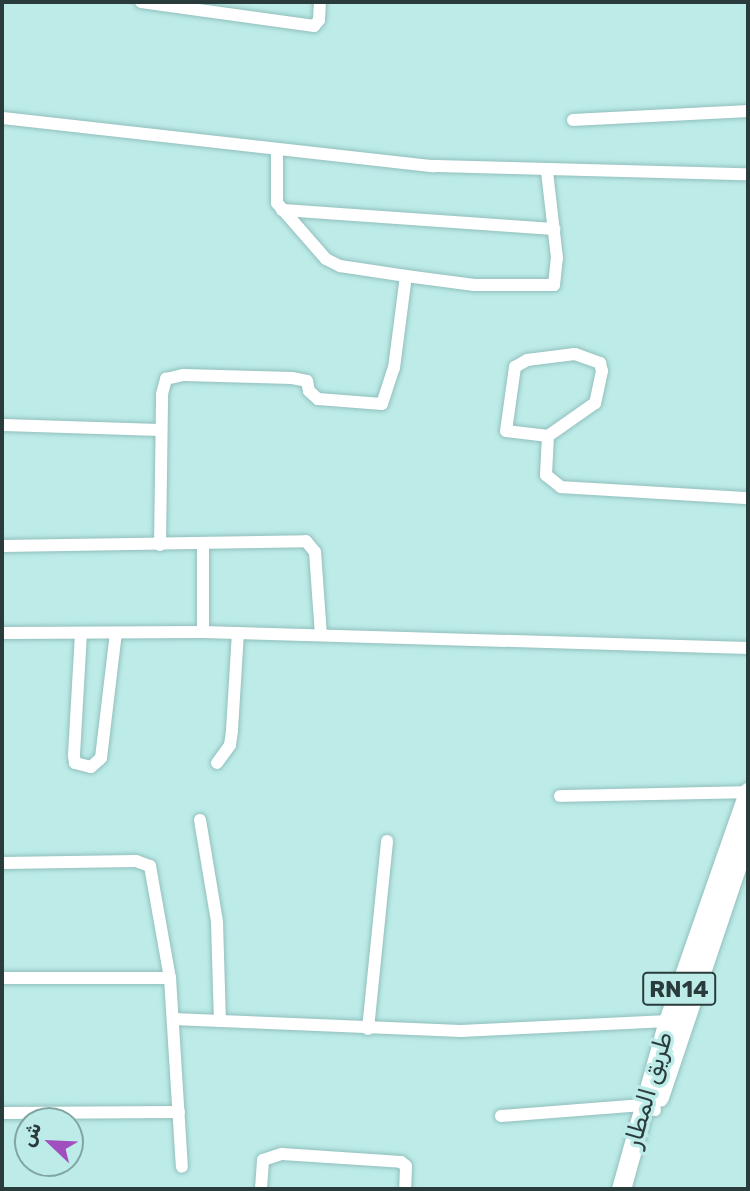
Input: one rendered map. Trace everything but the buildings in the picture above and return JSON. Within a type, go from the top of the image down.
[{"type":"main road","name":"طريق المطار","points":[[621,1189],[709,924],[748,792]]},
{"type":"main road","name":"طريق المطار","points":[[634,1189],[668,1021],[748,833]]},
{"type":"street","points":[[141,2],[314,26],[319,20],[320,2]]},
{"type":"street","points":[[573,120],[748,111]]},
{"type":"street","points":[[2,118],[170,134],[277,149],[547,172],[748,174]]},
{"type":"street","points":[[277,149],[277,203],[332,264],[474,285],[551,287],[557,274],[547,172]]},
{"type":"street","points":[[282,210],[554,229]]},
{"type":"street","points":[[160,545],[163,386],[177,375],[292,378],[307,381],[309,391],[318,399],[382,404],[394,368],[406,276]]},
{"type":"street","points":[[575,354],[592,357],[603,371],[595,403],[548,436],[511,433],[503,427],[515,366],[539,358],[575,354]]},
{"type":"street","points":[[2,425],[161,430]]},
{"type":"street","points":[[548,436],[546,475],[561,487],[748,498]]},
{"type":"street","points":[[2,546],[160,545],[300,540],[312,544],[321,635]]},
{"type":"street","points":[[202,543],[203,632]]},
{"type":"street","points":[[2,633],[203,632],[748,648]]},
{"type":"street","points":[[81,633],[74,756],[75,763],[91,768],[101,758],[116,633]]},
{"type":"street","points":[[217,763],[230,745],[238,633]]},
{"type":"street","points":[[560,796],[748,792]]},
{"type":"street","points":[[200,820],[217,922],[220,1021]]},
{"type":"street","points":[[368,1029],[387,841]]},
{"type":"street","points":[[2,863],[148,863],[170,978],[182,1167]]},
{"type":"street","points":[[2,978],[170,978]]},
{"type":"street","points":[[173,1019],[368,1029],[529,1029],[668,1021]]},
{"type":"street","points":[[501,1116],[649,1108]]},
{"type":"street","points":[[2,1113],[178,1112]]},
{"type":"street","points":[[261,1189],[263,1160],[282,1154],[401,1162],[406,1166],[405,1189]]}]
